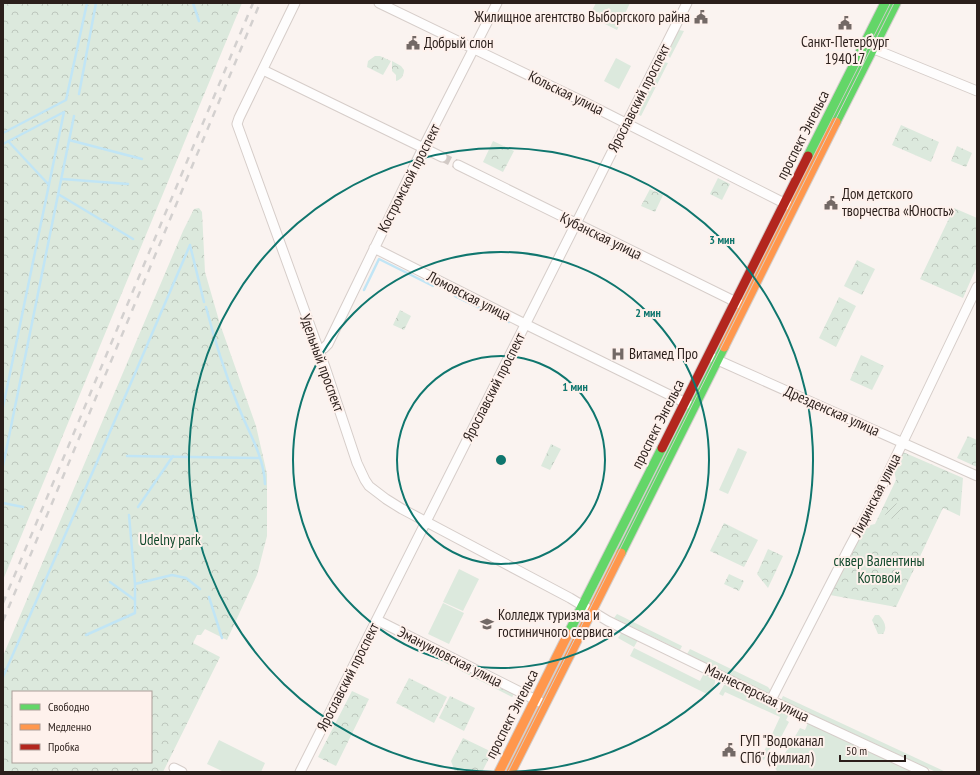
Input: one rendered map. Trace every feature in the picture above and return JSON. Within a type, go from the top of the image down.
[{"type":"main road","name":"проспект Энгельса","points":[[498,772],[885,3]]},
{"type":"main road","name":"проспект Энгельса","points":[[511,772],[874,49],[894,4]]},
{"type":"street","name":"Удельный проспект","points":[[295,3],[237,124],[357,463],[365,480],[376,493],[386,499],[591,611]]},
{"type":"street","name":"Кольская улица","points":[[379,3],[596,108],[794,208]]},
{"type":"street","name":"Костромской проспект","points":[[318,350],[324,348],[328,344],[423,148],[475,49],[497,3]]},
{"type":"street","name":"Ярославский проспект","points":[[300,772],[687,3]]},
{"type":"street","points":[[874,49],[977,91]]},
{"type":"street","points":[[263,70],[442,158]]},
{"type":"street","name":"Кубанская улица","points":[[458,165],[744,307]]},
{"type":"street","name":"Ломовская улица","points":[[374,248],[694,407]]},
{"type":"street","name":"Лидинская улица","points":[[771,700],[878,494],[977,287]]},
{"type":"street","name":"Дрезденская улица","points":[[708,356],[977,476]]},
{"type":"street","name":"Манчестерская улица","points":[[591,611],[608,621],[771,700],[924,772]]},
{"type":"street","name":"Эмануиловская улица","points":[[377,620],[545,704]]},
{"type":"green space","points":[[3,3],[242,3],[3,580]]},
{"type":"green space","points":[[596,3],[630,3],[617,30],[589,16]]},
{"type":"green space","points":[[679,30],[684,31],[670,58],[667,54]]},
{"type":"green space","points":[[375,56],[380,56],[391,61],[383,75],[367,67],[368,61]]},
{"type":"green space","points":[[616,58],[631,66],[619,89],[604,81]]},
{"type":"green space","points":[[392,61],[401,66],[404,70],[402,77],[396,81],[396,75],[392,71]]},
{"type":"green space","points":[[663,62],[668,63],[641,116],[637,114]]},
{"type":"green space","points":[[901,125],[939,142],[931,162],[892,145]]},
{"type":"green space","points":[[493,141],[514,151],[503,172],[483,162]]},
{"type":"green space","points":[[957,146],[972,153],[966,167],[951,161]]},
{"type":"green space","points":[[718,178],[730,184],[722,200],[710,194]]},
{"type":"green space","points":[[650,189],[663,195],[655,212],[641,206]]},
{"type":"green space","name":"Udelny park","points":[[199,208],[202,212],[205,272],[220,324],[256,426],[267,474],[267,536],[257,575],[227,640],[205,629],[201,635],[197,635],[193,643],[220,657],[163,772],[3,772],[3,656],[183,231],[194,209]]},
{"type":"green space","points":[[954,208],[977,218],[977,266],[963,298],[920,279]]},
{"type":"green space","points":[[857,260],[875,269],[862,295],[844,286]]},
{"type":"green space","points":[[839,297],[856,306],[836,347],[819,338]]},
{"type":"green space","points":[[400,310],[411,316],[404,330],[393,325]]},
{"type":"green space","points":[[861,355],[884,366],[872,390],[850,380]]},
{"type":"green space","points":[[968,436],[977,440],[977,467],[957,458]]},
{"type":"green space","points":[[551,444],[561,449],[550,470],[541,466]]},
{"type":"green space","points":[[738,448],[747,452],[728,494],[719,490]]},
{"type":"green space","name":"сквер Валентины Котовой","points":[[903,452],[963,478],[960,516],[943,508],[896,607],[830,595],[866,526],[875,524],[896,480],[894,470]]},
{"type":"green space","points":[[892,501],[903,507],[897,521],[885,515]]},
{"type":"green space","points":[[724,523],[758,540],[744,567],[710,551]]},
{"type":"green space","points":[[768,549],[783,556],[768,588],[757,574]]},
{"type":"green space","points":[[459,569],[479,579],[463,611],[443,602]]},
{"type":"green space","points":[[729,574],[744,581],[739,591],[724,584]]},
{"type":"green space","points":[[443,603],[464,613],[449,644],[428,634]]},
{"type":"green space","points":[[617,614],[682,646],[680,650],[614,618]]},
{"type":"green space","points":[[875,615],[879,615],[884,622],[885,629],[883,634],[878,634],[872,620]]},
{"type":"green space","points":[[622,632],[638,640],[634,647],[618,638]]},
{"type":"green space","points":[[634,648],[700,681],[704,673],[715,678],[715,683],[709,695],[630,656]]},
{"type":"green space","points":[[690,649],[768,687],[771,691],[769,694],[687,654]]},
{"type":"green space","points":[[431,652],[514,694],[512,697],[430,655]]},
{"type":"green space","points":[[409,678],[447,697],[434,723],[396,703]]},
{"type":"green space","points":[[728,684],[789,714],[786,720],[789,722],[780,739],[768,751],[764,760],[761,758],[780,717],[725,692],[723,696],[719,694],[724,685]]},
{"type":"green space","points":[[352,691],[369,699],[336,766],[318,757]]},
{"type":"green space","points":[[450,696],[475,708],[464,731],[439,718]]},
{"type":"green space","points":[[783,696],[946,772],[936,772],[781,700]]},
{"type":"green space","points":[[808,723],[914,772],[778,772],[775,766],[780,757],[784,755],[800,728],[805,730]]},
{"type":"green space","points":[[463,738],[492,752],[482,772],[455,772],[451,761]]},
{"type":"green space","points":[[219,740],[265,763],[261,772],[224,772],[207,764]]},
{"type":"waterway","points":[[3,133],[66,100],[87,3]]},
{"type":"waterway","points":[[79,94],[96,3]]},
{"type":"waterway","points":[[193,3],[199,21]]},
{"type":"waterway","points":[[3,144],[64,112],[3,407]]},
{"type":"waterway","points":[[3,466],[74,116]]},
{"type":"waterway","points":[[69,140],[142,159]]},
{"type":"waterway","points":[[8,141],[49,185]]},
{"type":"waterway","points":[[62,179],[128,184]]},
{"type":"waterway","points":[[58,194],[133,239]]},
{"type":"waterway","points":[[3,677],[190,245],[204,302]]},
{"type":"waterway","points":[[364,290],[379,259],[433,286]]},
{"type":"waterway","points":[[455,296],[509,322]]},
{"type":"waterway","points":[[206,307],[228,380],[262,463],[265,484]]},
{"type":"waterway","points":[[127,456],[260,458]]},
{"type":"waterway","points":[[138,507],[173,456]]},
{"type":"waterway","points":[[3,503],[23,507]]},
{"type":"waterway","points":[[86,635],[135,613],[135,584],[129,515]]},
{"type":"waterway","points":[[135,584],[172,575],[186,578],[200,589]]},
{"type":"waterway","points":[[110,582],[135,600]]},
{"type":"waterway","points":[[209,597],[222,638]]},
{"type":"tunnel","points":[[442,157],[458,165]]},
{"type":"tram line","points":[[508,772],[894,3]]},
{"type":"railway","points":[[3,603],[253,3]]},
{"type":"railway","points":[[3,621],[260,3]]},
{"type":"traffic: fast","points":[[808,156],[885,3]]},
{"type":"traffic: fast","points":[[836,122],[896,3]]},
{"type":"traffic: fast","points":[[621,553],[724,347]]},
{"type":"traffic: fast","points":[[568,634],[662,448]]},
{"type":"traffic: slow","points":[[724,347],[836,122]]},
{"type":"traffic: slow","points":[[511,772],[621,553]]},
{"type":"traffic: slow","points":[[499,772],[568,634]]},
{"type":"traffic: jam","points":[[662,448],[808,156]]},
{"type":"place","name":"Жилищное агентство Выборгского райна","points":[[701,17]]},
{"type":"place","name":"Санкт-Петербург 194017","points":[[845,23]]},
{"type":"place","name":"Добрый слон","points":[[413,43]]},
{"type":"place","name":"Дом детского творчества «Юность»","points":[[831,203]]},
{"type":"place","name":"Витамед Про","points":[[618,354]]},
{"type":"place","name":"Колледж туризма и гостиничного сервиса","points":[[487,624]]},
{"type":"place","name":"ГУП \"Водоканал СПб\" (филиал)","points":[[729,750]]}]
